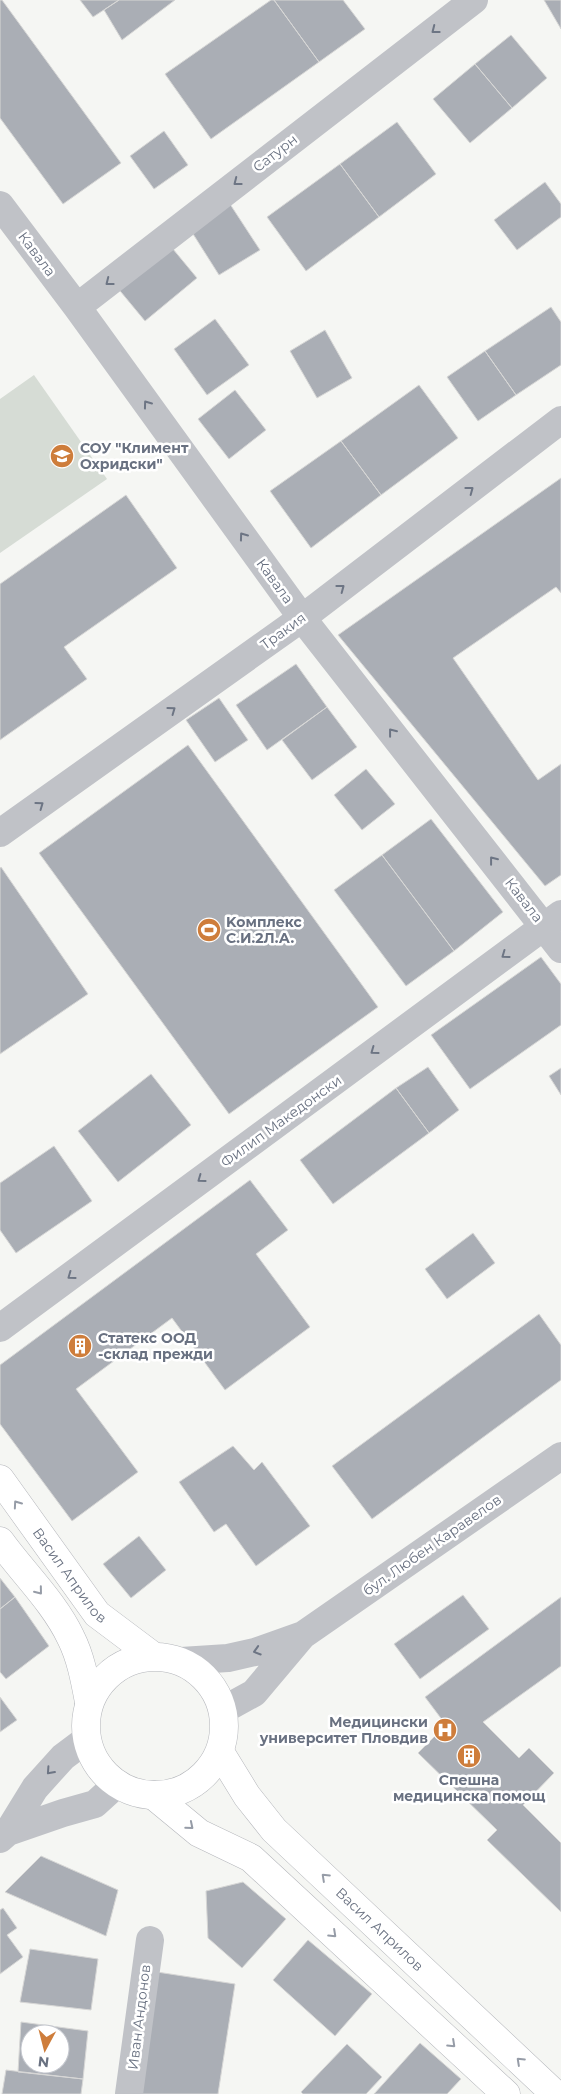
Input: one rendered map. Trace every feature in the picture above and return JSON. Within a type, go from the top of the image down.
[{"type":"main road","name":"Васил Априлов","points":[[0,1479],[97,1614],[153,1656]]},
{"type":"main road","points":[[0,1541],[52,1607],[71,1639],[83,1672],[89,1702],[86,1738],[97,1764],[117,1784],[134,1792],[153,1795],[186,1788],[200,1779],[220,1752],[224,1731],[223,1710],[214,1690],[200,1673],[181,1661],[153,1656],[126,1662],[104,1678],[89,1702]]},
{"type":"main road","name":"Васил Априлов","points":[[220,1752],[247,1796],[274,1830],[555,2094]]},
{"type":"main road","points":[[153,1795],[199,1833],[251,1858],[506,2094]]},
{"type":"street","name":"Сатурн","points":[[77,307],[474,0]]},
{"type":"street","name":"Кавала","points":[[0,205],[77,307],[302,618],[553,920],[561,949]]},
{"type":"street","name":"Тракия","points":[[0,833],[302,618],[561,420]]},
{"type":"street","name":"Филип Македонски","points":[[0,1328],[553,920]]},
{"type":"street","name":"бул. Любен Каравелов","points":[[181,1661],[237,1656],[255,1652],[302,1635],[561,1456]]},
{"type":"street","name":"бул. Любен Каравелов","points":[[223,1710],[254,1693],[302,1635]]},
{"type":"street","points":[[4,1836],[35,1788],[63,1757],[86,1738]]},
{"type":"street","points":[[4,1836],[63,1813],[95,1804],[117,1784]]},
{"type":"street","name":"Иван Андонов","points":[[129,2094],[150,1940]]},
{"type":"shaded area","points":[[34,375],[107,479],[0,553],[0,399]]},
{"type":"building","points":[[0,0],[2,0],[121,163],[63,204],[0,118]]},
{"type":"building","points":[[80,0],[119,0],[93,17]]},
{"type":"building","points":[[119,0],[175,0],[122,40],[104,10]]},
{"type":"building","points":[[271,0],[274,0],[319,62],[211,139],[165,74]]},
{"type":"building","points":[[274,0],[343,0],[365,29],[319,62]]},
{"type":"building","points":[[544,0],[561,0],[561,29]]},
{"type":"building","points":[[511,35],[547,78],[512,108],[475,64]]},
{"type":"building","points":[[475,64],[512,108],[470,143],[433,99]]},
{"type":"building","points":[[397,122],[436,174],[379,217],[340,164]]},
{"type":"building","points":[[164,131],[188,165],[154,189],[130,156]]},
{"type":"building","points":[[340,164],[379,217],[306,271],[267,217]]},
{"type":"building","points":[[545,182],[561,204],[561,217],[517,250],[494,220]]},
{"type":"building","points":[[228,201],[260,250],[219,275],[188,226]]},
{"type":"building","points":[[168,243],[197,278],[145,321],[116,286]]},
{"type":"building","points":[[551,307],[561,322],[561,365],[516,395],[485,351]]},
{"type":"building","points":[[215,319],[249,365],[207,395],[174,349]]},
{"type":"building","points":[[325,330],[352,378],[317,398],[290,351]]},
{"type":"building","points":[[485,351],[516,395],[478,421],[447,377]]},
{"type":"building","points":[[419,385],[458,438],[381,495],[341,441]]},
{"type":"building","points":[[235,390],[266,430],[229,459],[198,419]]},
{"type":"building","points":[[341,441],[381,495],[311,548],[270,491]]},
{"type":"building","points":[[561,478],[561,593],[556,587],[453,658],[538,780],[561,764],[561,875],[545,886],[338,635]]},
{"type":"building","points":[[126,495],[177,568],[64,647],[87,679],[0,740],[0,584]]},
{"type":"building","points":[[296,664],[327,707],[267,750],[236,705]]},
{"type":"building","points":[[219,698],[248,740],[215,762],[186,720]]},
{"type":"building","points":[[327,707],[357,747],[312,780],[282,740]]},
{"type":"building","name":"Kомплекс С.И.2Л.А.","points":[[188,745],[378,1007],[229,1114],[39,853]]},
{"type":"building","points":[[366,769],[395,804],[362,830],[334,795]]},
{"type":"building","points":[[431,819],[503,912],[454,951],[382,855]]},
{"type":"building","points":[[382,855],[454,951],[406,986],[334,890]]},
{"type":"building","points":[[0,868],[88,994],[0,1054]]},
{"type":"building","points":[[541,957],[561,984],[561,1025],[470,1089],[431,1035]]},
{"type":"building","points":[[428,1067],[459,1110],[429,1133],[396,1088]]},
{"type":"building","points":[[561,1068],[561,1095],[549,1076]]},
{"type":"building","points":[[151,1074],[191,1125],[118,1182],[78,1131]]},
{"type":"building","points":[[396,1088],[429,1133],[333,1204],[300,1160]]},
{"type":"building","points":[[54,1146],[92,1201],[16,1253],[0,1230],[0,1183]]},
{"type":"building","name":"Статекс ООД -склад прежди","points":[[250,1180],[288,1230],[256,1254],[310,1327],[225,1390],[172,1318],[76,1389],[138,1472],[72,1521],[0,1424],[0,1365]]},
{"type":"building","points":[[473,1233],[495,1263],[447,1299],[425,1269]]},
{"type":"building","points":[[539,1314],[561,1345],[561,1380],[372,1519],[332,1466]]},
{"type":"building","points":[[233,1446],[254,1470],[262,1462],[310,1526],[256,1566],[226,1524],[214,1532],[179,1482]]},
{"type":"building","points":[[139,1536],[166,1570],[131,1598],[103,1564]]},
{"type":"building","points":[[0,1578],[15,1597],[0,1609]]},
{"type":"building","points":[[463,1595],[489,1629],[420,1679],[394,1644]]},
{"type":"building","points":[[15,1597],[49,1646],[6,1679],[0,1672],[0,1609]]},
{"type":"building","name":"Спешна медицинска помощ","points":[[561,1597],[561,1666],[483,1722],[519,1758],[529,1748],[554,1773],[523,1805],[561,1843],[561,1912],[487,1840],[497,1830],[418,1753],[446,1725],[425,1697]]},
{"type":"building","points":[[0,1697],[17,1720],[0,1732]]},
{"type":"building","points":[[41,1856],[118,1890],[106,1936],[5,1892]]},
{"type":"building","points":[[243,1882],[286,1919],[242,1968],[208,1938],[206,1891]]},
{"type":"building","points":[[3,1908],[17,1928],[7,1935],[23,1957],[0,1974],[0,1910]]},
{"type":"building","points":[[308,1940],[372,1994],[335,2036],[273,1980]]},
{"type":"building","points":[[30,1949],[98,1959],[91,2010],[20,2002]]},
{"type":"building","points":[[157,1972],[235,1984],[218,2094],[141,2094]]},
{"type":"building","points":[[70,2029],[88,2031],[83,2079],[37,2074],[70,2074]]},
{"type":"building","points":[[20,2039],[20,2072],[18,2072]]},
{"type":"building","points":[[420,2043],[461,2079],[447,2094],[374,2094]]},
{"type":"building","points":[[347,2044],[382,2077],[366,2094],[303,2094],[301,2092]]},
{"type":"building","points":[[6,2070],[20,2072],[20,2074],[40,2074],[83,2079],[81,2094],[2,2094]]},
{"type":"place","name":"СОУ \"Климент Охридски\"","points":[[62,456]]},
{"type":"place","name":"Kомплекс С.И.2Л.А.","points":[[209,930]]},
{"type":"place","name":"Статекс ООД -склад прежди","points":[[80,1346]]},
{"type":"place","name":"Медицински университет Пловдив","points":[[445,1730]]},
{"type":"place","name":"Спешна медицинска помощ","points":[[469,1756]]}]
